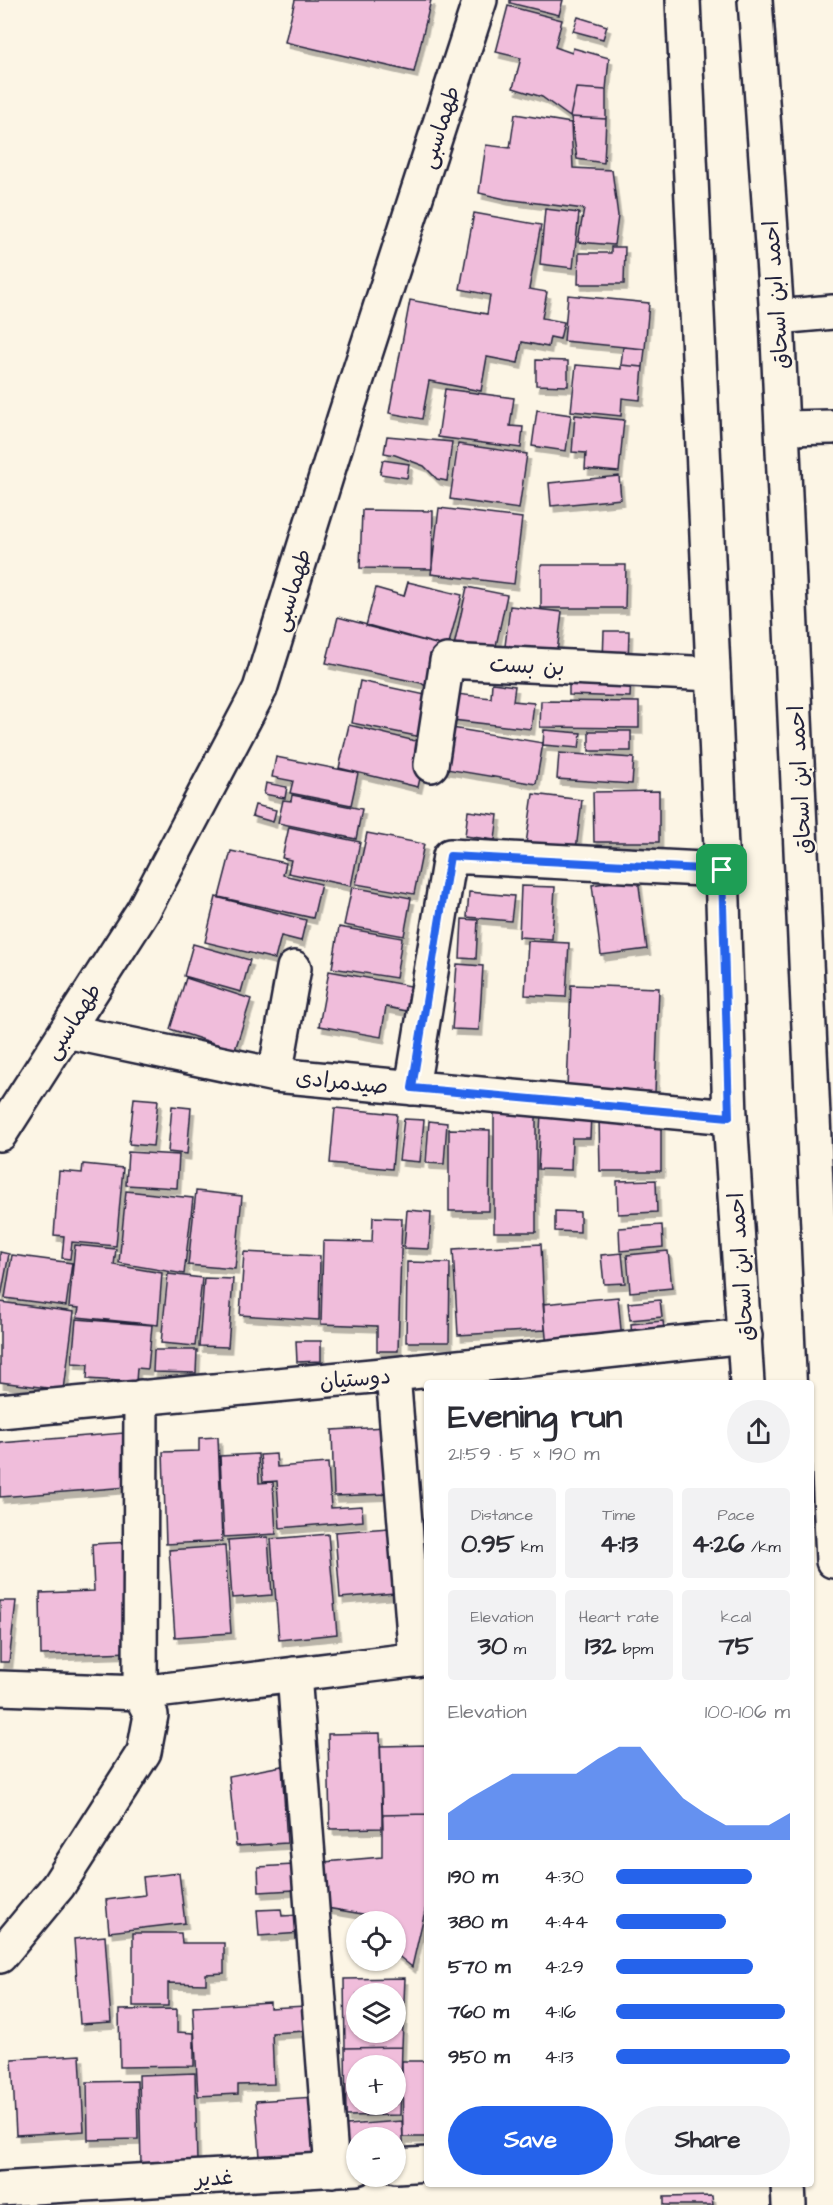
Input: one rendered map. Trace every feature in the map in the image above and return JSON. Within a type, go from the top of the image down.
[{"type":"street","name":"طهماسبی","points":[[0,1134],[143,912],[260,689],[344,419],[480,0]]},
{"type":"street","name":"احمد ابن اسحاق","points":[[683,0],[722,870],[729,1117],[747,1380]]},
{"type":"street","name":"احمد ابن اسحاق","points":[[755,0],[783,428],[825,1482],[833,1561]]},
{"type":"street","points":[[777,317],[833,312]]},
{"type":"street","points":[[783,428],[833,427]]},
{"type":"street","name":"بن بست","points":[[431,765],[447,661],[712,674]]},
{"type":"street","points":[[412,1088],[450,856],[722,870]]},
{"type":"street","points":[[275,1075],[294,969]]},
{"type":"street","name":"صیدمرادی","points":[[66,1031],[275,1075],[729,1117]]},
{"type":"street","name":"دوستیان","points":[[0,1411],[393,1374],[745,1336]]},
{"type":"street","points":[[0,1688],[140,1693],[422,1659],[393,1374]]},
{"type":"street","points":[[0,1956],[58,1886],[144,1752],[151,1715],[140,1693],[141,1397]]},
{"type":"street","points":[[294,1674],[344,2169]]},
{"type":"street","points":[[406,2165],[424,2164]]},
{"type":"street","name":"غدیر","points":[[0,2189],[344,2169]]},
{"type":"street","points":[[788,2187],[789,2205]]},
{"type":"building","points":[[295,0],[431,0],[414,72],[285,42]]},
{"type":"building","points":[[510,0],[563,0],[559,15],[510,3]]},
{"type":"building","points":[[508,6],[562,20],[555,47],[572,53],[573,48],[609,58],[606,90],[576,88],[570,117],[542,97],[513,88],[521,58],[496,52]]},
{"type":"building","points":[[578,17],[607,26],[603,39],[573,31]]},
{"type":"building","points":[[576,88],[606,90],[606,119],[570,117]]},
{"type":"building","points":[[515,114],[571,123],[573,168],[612,170],[618,216],[614,245],[578,242],[584,209],[505,199],[479,193],[486,145],[510,148]]},
{"type":"building","points":[[571,117],[606,119],[604,163],[577,159]]},
{"type":"building","points":[[545,209],[579,213],[573,268],[540,264]]},
{"type":"building","points":[[474,213],[541,225],[529,289],[547,292],[542,318],[564,322],[560,339],[550,337],[548,347],[522,342],[518,363],[487,357],[481,391],[429,381],[422,419],[389,413],[410,300],[487,314],[490,295],[460,289]]},
{"type":"building","points":[[611,247],[625,247],[624,284],[578,284],[579,253],[611,253]]},
{"type":"building","points":[[568,295],[649,303],[645,349],[564,341]]},
{"type":"building","points":[[623,347],[645,349],[643,367],[621,365]]},
{"type":"building","points":[[536,360],[568,361],[568,386],[536,385]]},
{"type":"building","points":[[576,365],[621,369],[621,365],[643,367],[640,400],[622,398],[621,416],[571,411]]},
{"type":"building","points":[[445,389],[514,398],[510,426],[523,427],[521,448],[438,437]]},
{"type":"building","points":[[537,410],[571,415],[566,451],[532,446]]},
{"type":"building","points":[[575,415],[624,420],[619,472],[585,469],[586,453],[572,452]]},
{"type":"building","points":[[387,436],[452,442],[447,481],[437,479],[424,466],[384,453]]},
{"type":"building","points":[[458,444],[527,454],[519,509],[450,499]]},
{"type":"building","points":[[383,460],[409,464],[407,478],[380,474]]},
{"type":"building","points":[[619,476],[621,499],[551,506],[549,483]]},
{"type":"building","points":[[439,508],[522,518],[514,584],[431,574]]},
{"type":"building","points":[[362,510],[433,511],[432,569],[360,568]]},
{"type":"building","points":[[541,565],[626,565],[625,608],[541,608]]},
{"type":"building","points":[[408,582],[462,595],[448,647],[366,626],[376,588],[404,596]]},
{"type":"building","points":[[467,587],[507,595],[494,655],[454,646]]},
{"type":"building","points":[[510,606],[562,612],[556,660],[504,654]]},
{"type":"building","points":[[338,617],[448,647],[435,693],[421,683],[326,663]]},
{"type":"building","points":[[604,631],[629,631],[628,663],[603,662]]},
{"type":"building","points":[[569,676],[631,677],[630,697],[569,695]]},
{"type":"building","points":[[360,681],[435,697],[426,738],[352,723]]},
{"type":"building","points":[[492,683],[515,686],[513,701],[534,703],[531,729],[444,719],[448,693],[491,698]]},
{"type":"building","points":[[541,701],[639,702],[639,728],[540,727]]},
{"type":"building","points":[[349,725],[428,744],[418,787],[339,768]]},
{"type":"building","points":[[446,727],[543,743],[536,784],[440,768]]},
{"type":"building","points":[[544,730],[581,733],[579,748],[543,745]]},
{"type":"building","points":[[589,731],[631,731],[631,751],[589,751]]},
{"type":"building","points":[[559,753],[634,758],[632,784],[557,779]]},
{"type":"building","points":[[276,757],[358,773],[351,805],[290,793],[293,781],[272,777]]},
{"type":"building","points":[[266,783],[287,787],[285,798],[264,794]]},
{"type":"building","points":[[659,791],[659,842],[594,842],[593,792]]},
{"type":"building","points":[[533,794],[582,800],[576,850],[526,844]]},
{"type":"building","points":[[292,795],[362,809],[356,839],[278,823],[283,800],[291,801]]},
{"type":"building","points":[[255,805],[276,810],[273,822],[252,816]]},
{"type":"building","points":[[468,811],[498,815],[495,840],[465,836]]},
{"type":"building","points":[[289,827],[360,842],[351,886],[288,873],[291,860],[282,858]]},
{"type":"building","points":[[367,833],[424,844],[414,894],[356,884]]},
{"type":"building","points":[[231,851],[286,863],[283,875],[321,884],[313,918],[219,897]]},
{"type":"building","points":[[638,878],[647,949],[601,955],[592,885]]},
{"type":"building","points":[[521,886],[555,887],[552,939],[519,937]]},
{"type":"building","points":[[352,887],[411,898],[404,936],[344,925]]},
{"type":"building","points":[[469,892],[514,896],[511,921],[467,917]]},
{"type":"building","points":[[216,897],[306,920],[301,941],[281,936],[275,959],[205,942]]},
{"type":"building","points":[[462,919],[478,920],[476,959],[460,958]]},
{"type":"building","points":[[339,927],[402,938],[396,978],[332,968]]},
{"type":"building","points":[[528,941],[569,943],[566,997],[525,995]]},
{"type":"building","points":[[193,944],[250,960],[241,992],[184,976]]},
{"type":"building","points":[[457,964],[483,966],[479,1030],[452,1029]]},
{"type":"building","points":[[329,971],[411,986],[407,1011],[386,1007],[381,1037],[319,1026]]},
{"type":"building","points":[[186,978],[251,999],[235,1050],[170,1029]]},
{"type":"building","points":[[571,985],[659,988],[655,1093],[567,1089]]},
{"type":"building","points":[[134,1098],[158,1100],[153,1146],[129,1144]]},
{"type":"building","points":[[172,1106],[191,1108],[187,1154],[168,1152]]},
{"type":"building","points":[[335,1108],[397,1114],[392,1169],[330,1163]]},
{"type":"building","points":[[494,1108],[536,1108],[536,1232],[494,1232]]},
{"type":"building","points":[[541,1112],[591,1113],[590,1138],[572,1138],[571,1170],[538,1169]]},
{"type":"building","points":[[661,1116],[661,1171],[600,1171],[599,1117]]},
{"type":"building","points":[[404,1119],[424,1120],[420,1162],[399,1160]]},
{"type":"building","points":[[429,1121],[447,1123],[444,1164],[426,1163]]},
{"type":"building","points":[[449,1129],[490,1130],[489,1211],[449,1211]]},
{"type":"building","points":[[128,1152],[179,1155],[177,1188],[126,1185]]},
{"type":"building","points":[[83,1164],[123,1168],[116,1246],[72,1242],[70,1259],[62,1258],[64,1236],[54,1235],[59,1171],[82,1173]]},
{"type":"building","points":[[656,1180],[657,1212],[618,1214],[617,1181]]},
{"type":"building","points":[[126,1191],[193,1198],[184,1274],[119,1263]]},
{"type":"building","points":[[196,1191],[242,1196],[235,1269],[188,1265]]},
{"type":"building","points":[[407,1210],[431,1212],[429,1249],[404,1248]]},
{"type":"building","points":[[555,1211],[580,1212],[580,1232],[555,1231]]},
{"type":"building","points":[[373,1217],[402,1218],[398,1351],[377,1351],[377,1326],[321,1324],[323,1241],[372,1242]]},
{"type":"building","points":[[662,1225],[663,1247],[620,1251],[619,1228]]},
{"type":"building","points":[[541,1244],[545,1330],[458,1335],[453,1249]]},
{"type":"building","points":[[75,1245],[116,1249],[114,1265],[162,1273],[158,1325],[77,1317],[79,1308],[69,1307]]},
{"type":"building","points":[[668,1251],[672,1288],[630,1292],[627,1255]]},
{"type":"building","points":[[0,1252],[9,1254],[1,1297],[0,1297]]},
{"type":"building","points":[[244,1252],[320,1256],[319,1320],[240,1315]]},
{"type":"building","points":[[622,1253],[625,1283],[604,1284],[601,1255]]},
{"type":"building","points":[[12,1255],[72,1263],[66,1306],[5,1298]]},
{"type":"building","points":[[407,1262],[450,1263],[449,1342],[406,1342]]},
{"type":"building","points":[[168,1274],[202,1278],[195,1346],[161,1343]]},
{"type":"building","points":[[204,1278],[233,1279],[228,1347],[199,1346]]},
{"type":"building","points":[[618,1297],[622,1341],[547,1348],[543,1304]]},
{"type":"building","points":[[660,1300],[662,1317],[630,1320],[628,1303]]},
{"type":"building","points":[[0,1302],[74,1312],[64,1390],[0,1382]]},
{"type":"building","points":[[76,1319],[152,1325],[148,1369],[137,1368],[136,1382],[87,1379],[88,1364],[72,1363]]},
{"type":"building","points":[[663,1321],[665,1336],[632,1340],[631,1324]]},
{"type":"building","points":[[296,1341],[321,1341],[321,1361],[297,1362]]},
{"type":"building","points":[[154,1350],[197,1350],[196,1373],[153,1372]]},
{"type":"building","points":[[385,1427],[388,1494],[334,1496],[332,1430]]},
{"type":"building","points":[[124,1433],[128,1487],[0,1497],[0,1443]]},
{"type":"building","points":[[218,1437],[222,1541],[166,1544],[163,1452],[199,1451],[199,1438]]},
{"type":"building","points":[[258,1454],[259,1483],[273,1482],[276,1534],[224,1537],[220,1456]]},
{"type":"building","points":[[276,1454],[277,1467],[328,1463],[331,1508],[362,1506],[363,1521],[280,1528],[277,1481],[263,1482],[260,1455]]},
{"type":"building","points":[[389,1528],[394,1593],[340,1598],[335,1532]]},
{"type":"building","points":[[328,1534],[337,1634],[279,1640],[271,1539]]},
{"type":"building","points":[[268,1537],[272,1595],[232,1598],[228,1540]]},
{"type":"building","points":[[131,1542],[133,1652],[41,1655],[40,1593],[94,1591],[92,1544]]},
{"type":"building","points":[[225,1546],[231,1633],[175,1637],[169,1550]]},
{"type":"building","points":[[0,1601],[16,1601],[9,1662],[0,1662]]},
{"type":"building","points":[[380,1733],[383,1828],[330,1829],[328,1734]]},
{"type":"building","points":[[424,1745],[424,1814],[382,1815],[380,1746]]},
{"type":"building","points":[[282,1766],[287,1843],[236,1846],[229,1776]]},
{"type":"building","points":[[424,1814],[424,1915],[412,1967],[406,1962],[406,1911],[346,1911],[327,1908],[324,1862],[382,1857],[382,1815]]},
{"type":"building","points":[[293,1865],[294,1890],[259,1892],[258,1867]]},
{"type":"building","points":[[179,1873],[185,1923],[109,1932],[106,1900],[145,1895],[143,1877]]},
{"type":"building","points":[[281,1909],[282,1916],[300,1915],[301,1933],[259,1936],[257,1910]]},
{"type":"building","points":[[133,1933],[181,1933],[182,1943],[224,1943],[224,1973],[206,1974],[206,1984],[168,1983],[168,2006],[133,2006]]},
{"type":"building","points":[[105,1936],[111,2022],[80,2024],[74,1939]]},
{"type":"building","points":[[405,1978],[405,1983],[346,1983],[346,2043],[402,2043],[402,2047],[345,2048],[344,1979]]},
{"type":"building","points":[[270,2002],[270,2008],[305,2006],[306,2031],[272,2033],[274,2084],[238,2085],[238,2094],[198,2096],[193,2007]]},
{"type":"building","points":[[177,2009],[177,2032],[194,2033],[194,2066],[120,2067],[119,2010]]},
{"type":"building","points":[[402,2047],[402,2055],[346,2055],[346,2115],[400,2115],[346,2116],[345,2048]]},
{"type":"building","points":[[80,2055],[84,2131],[16,2135],[12,2059]]},
{"type":"building","points":[[406,2061],[424,2061],[424,2137],[406,2137],[406,2127],[403,2127],[403,2115],[406,2115]]},
{"type":"building","points":[[195,2073],[197,2163],[141,2165],[139,2075]]},
{"type":"building","points":[[137,2081],[138,2139],[88,2140],[87,2082]]},
{"type":"building","points":[[314,2097],[317,2153],[260,2157],[256,2101]]},
{"type":"building","points":[[402,2121],[402,2127],[346,2127],[346,2125]]},
{"type":"building","points":[[712,2196],[713,2205],[664,2205],[664,2197]]},
{"type":"route","points":[[450,856],[722,870],[729,1117],[412,1088],[450,856]]}]
